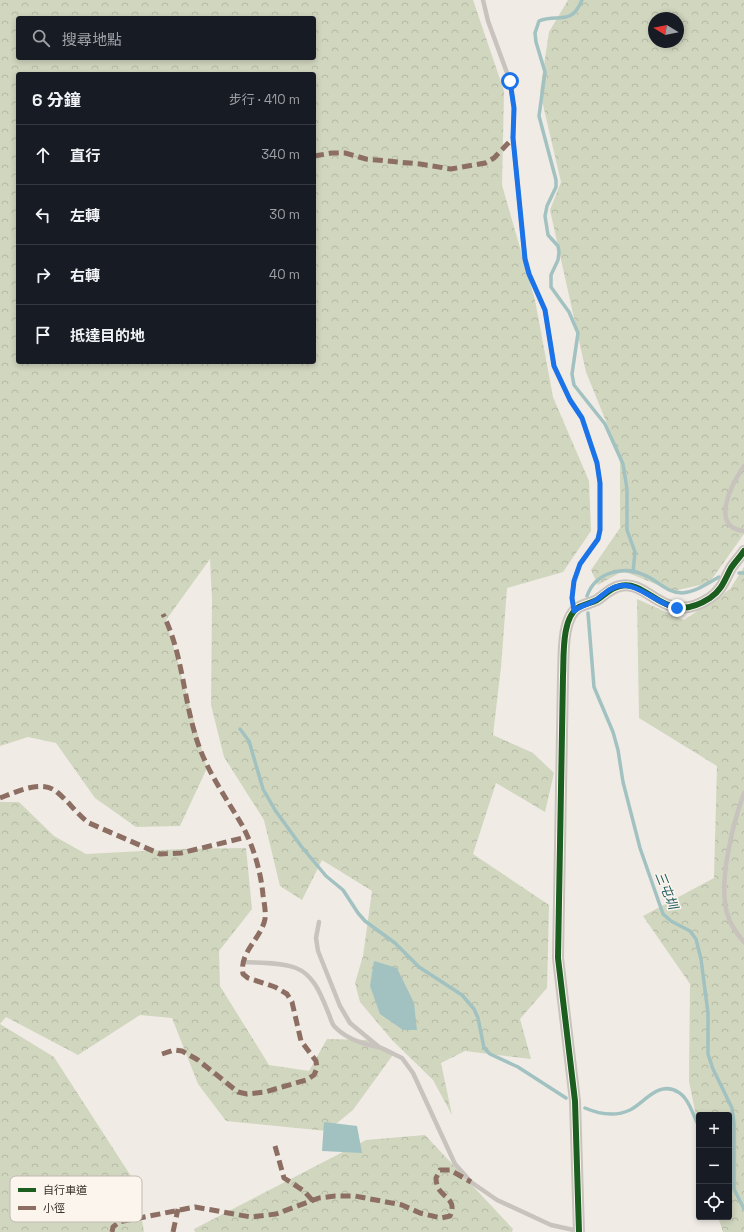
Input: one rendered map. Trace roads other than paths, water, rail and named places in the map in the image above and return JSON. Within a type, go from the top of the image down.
[{"type":"street","points":[[579,1232],[575,1101],[558,958],[563,676],[565,637],[569,620],[574,611],[579,607],[596,600],[610,589],[621,585],[633,586],[667,606],[677,608],[689,606],[710,598],[723,586],[731,568],[744,551]]},
{"type":"lane","points":[[483,0],[488,21],[510,81],[514,108],[513,138],[525,259],[529,274],[545,310],[554,366],[570,400],[582,418],[597,463],[600,483],[600,530],[598,539],[580,564],[574,581],[572,598],[574,611]]},
{"type":"lane","points":[[744,466],[732,483],[725,506],[727,521],[733,528],[744,531]]},
{"type":"lane","points":[[744,793],[732,833],[725,872],[725,891],[728,916],[736,932],[744,942]]},
{"type":"lane","points":[[319,922],[316,938],[318,951],[340,1006],[350,1023],[379,1047],[402,1058],[413,1073],[455,1164],[471,1182],[497,1200],[551,1225],[579,1232]]},
{"type":"lane","points":[[243,962],[295,968],[303,973],[312,980],[318,989],[333,1025],[348,1037],[364,1045],[379,1047]]},
{"type":"water","points":[[374,961],[397,968],[414,1003],[417,1030],[403,1030],[380,1014],[370,986]]},
{"type":"water","points":[[324,1122],[357,1126],[362,1153],[322,1151]]},
{"type":"waterway","points":[[582,0],[573,14],[563,18],[552,18],[539,21],[535,33],[536,42],[545,72],[539,116],[556,180],[556,187],[547,206],[545,216],[548,235],[558,246],[559,252],[558,260],[551,275],[551,287],[569,312],[578,333],[572,374],[574,385],[605,424],[623,464],[627,489],[627,530],[635,552],[633,572]]},
{"type":"waterway","name":"三屯圳","points":[[587,596],[596,582],[610,573],[618,571],[636,572],[649,577],[667,589],[682,593],[697,589],[719,577]]},
{"type":"waterway","name":"三屯圳","points":[[739,573],[744,573]]},
{"type":"waterway","name":"三屯圳","points":[[588,613],[594,687],[613,732],[618,750],[623,782],[640,848],[663,914],[671,921],[690,931],[696,939],[701,959],[708,1013],[708,1054],[713,1069],[732,1108],[734,1124],[734,1189],[744,1209]]},
{"type":"waterway","points":[[240,729],[249,741],[263,789],[275,810],[301,846],[326,876],[343,890],[365,921],[395,943],[419,967],[462,995],[474,1009],[478,1018],[484,1048],[490,1054],[518,1067],[566,1098]]},
{"type":"waterway","points":[[585,1108],[607,1114],[624,1112],[635,1107],[658,1091],[671,1089],[678,1092],[685,1098],[696,1120]]}]
